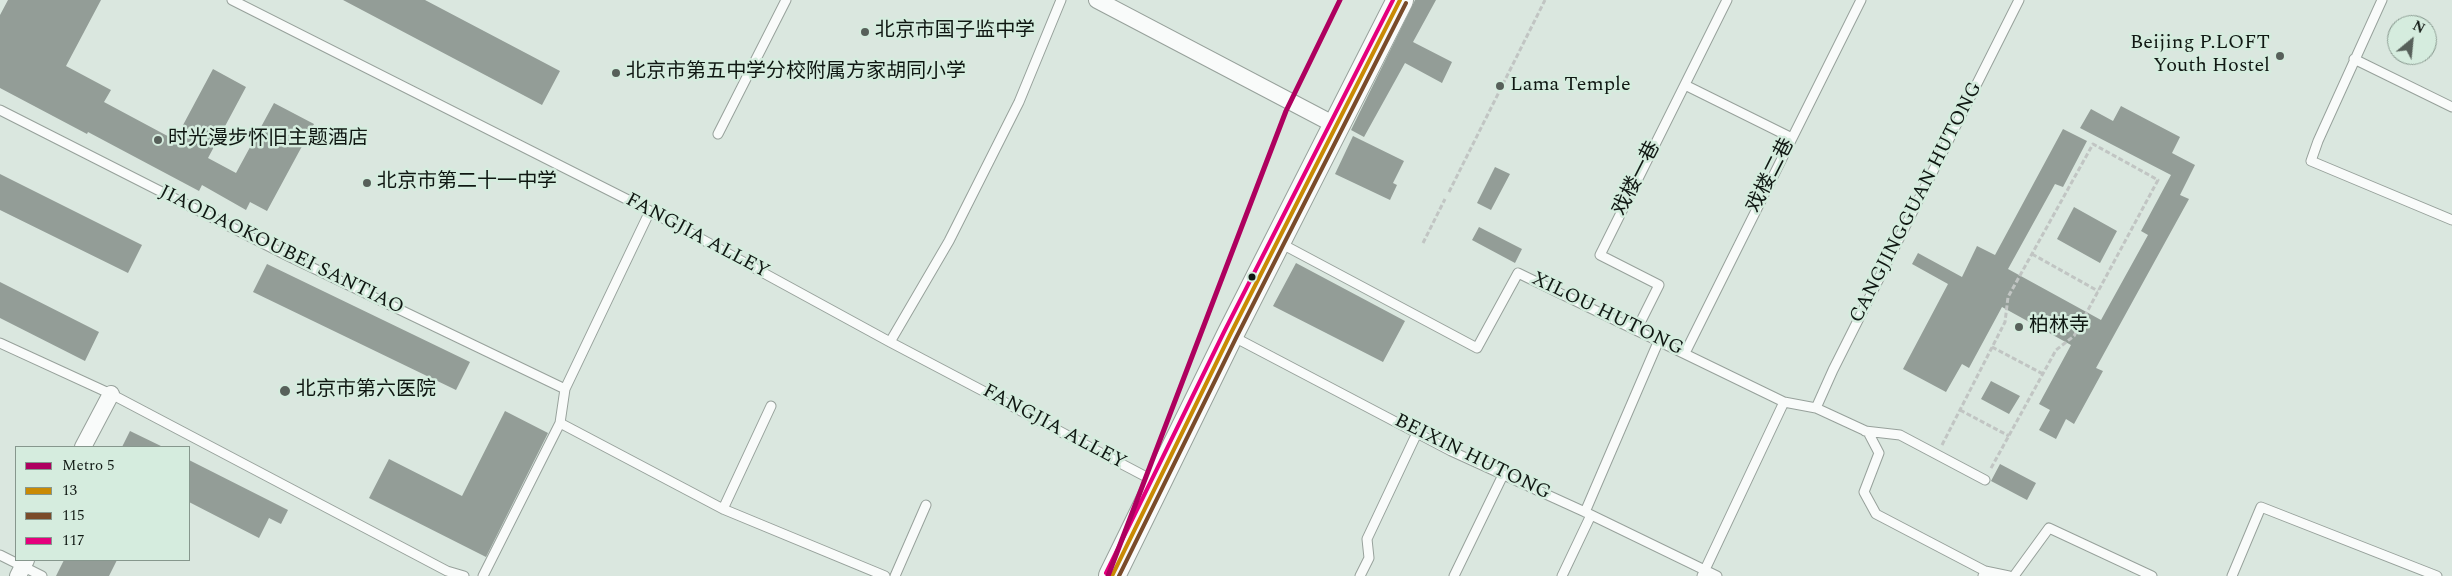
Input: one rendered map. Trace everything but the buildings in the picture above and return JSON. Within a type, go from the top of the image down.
[{"type":"main road","points":[[1112,576],[1230,335],[1400,0]]},
{"type":"street","points":[[1097,0],[1336,125]]},
{"type":"street","points":[[84,446],[111,394]]},
{"type":"lane","name":"FANGJIA ALLEY","points":[[232,0],[650,210],[890,342],[1157,483]]},
{"type":"lane","points":[[718,134],[786,0]]},
{"type":"lane","points":[[890,342],[949,241],[1019,102],[1061,0]]},
{"type":"lane","name":"戏楼一巷","points":[[1637,329],[1659,285],[1600,255],[1728,0]]},
{"type":"lane","name":"戏楼二巷","points":[[1685,353],[1861,0]]},
{"type":"lane","name":"CANGJINGGUAN HUTONG","points":[[1816,408],[1832,370],[2019,0]]},
{"type":"lane","points":[[2382,0],[2318,140],[2312,161],[2452,220]]},
{"type":"lane","points":[[2354,59],[2452,107]]},
{"type":"lane","points":[[1685,85],[1792,138]]},
{"type":"lane","name":"JIAODAOKOUBEI SANTIAO","points":[[0,110],[288,256],[565,389]]},
{"type":"lane","points":[[483,576],[560,422],[565,389],[650,210]]},
{"type":"lane","name":"XILOU HUTONG","points":[[1278,242],[1477,348],[1518,272],[1784,402],[1816,408],[1864,430]]},
{"type":"lane","name":"BEIXIN HUTONG","points":[[1230,335],[1451,451],[1588,513],[1703,574],[1717,576]]},
{"type":"lane","points":[[1562,576],[1659,340]]},
{"type":"lane","points":[[0,343],[111,394],[447,571],[464,576]]},
{"type":"lane","points":[[1703,574],[1784,402]]},
{"type":"lane","points":[[723,509],[772,406]]},
{"type":"lane","points":[[560,422],[723,509],[885,576]]},
{"type":"lane","points":[[1864,430],[1900,435],[1985,480]]},
{"type":"lane","points":[[1864,430],[1868,432],[1879,453],[1864,492],[1876,514],[1984,574],[2009,576]]},
{"type":"lane","points":[[1360,576],[1369,558],[1367,539],[1417,432]]},
{"type":"lane","points":[[1454,576],[1502,475]]},
{"type":"lane","points":[[895,576],[926,505]]},
{"type":"lane","points":[[2232,576],[2261,507],[2438,576]]},
{"type":"lane","points":[[2014,576],[2049,528],[2152,576]]},
{"type":"lane","points":[[0,555],[42,576]]},
{"type":"path","points":[[1449,192],[1545,0]]},
{"type":"path","points":[[1937,454],[2005,322],[2008,297],[2094,144],[2158,180],[2074,336],[2056,350],[1985,480]]},
{"type":"path","points":[[1423,243],[1445,199]]},
{"type":"path","points":[[2032,254],[2098,291]]},
{"type":"path","points":[[1992,346],[2043,374]]},
{"type":"path","points":[[1960,410],[2009,436]]},
{"type":"metro line","name":"5","points":[[1108,576],[1286,111],[1340,0]]},
{"type":"transit line","name":"117","points":[[1106,573],[1224,332],[1393,0]]},
{"type":"transit line","name":"13","points":[[1112,576],[1230,335],[1400,0]]},
{"type":"transit line","name":"115","points":[[1119,576],[1236,338],[1406,3]]},
{"type":"place","name":"北京市国子监中学","points":[[865,32]]},
{"type":"place","name":"Beijing P.LOFT Youth Hostel","points":[[2280,56]]},
{"type":"place","name":"北京市第五中学分校附属方家胡同小学","points":[[616,73]]},
{"type":"place","name":"Lama Temple","points":[[1500,86]]},
{"type":"place","name":"时光漫步怀旧主题酒店","points":[[158,140]]},
{"type":"place","name":"北京市第二十一中学","points":[[367,183]]},
{"type":"place","name":"柏林寺","points":[[2019,327]]},
{"type":"place","name":"北京市第六医院","points":[[285,391]]}]
